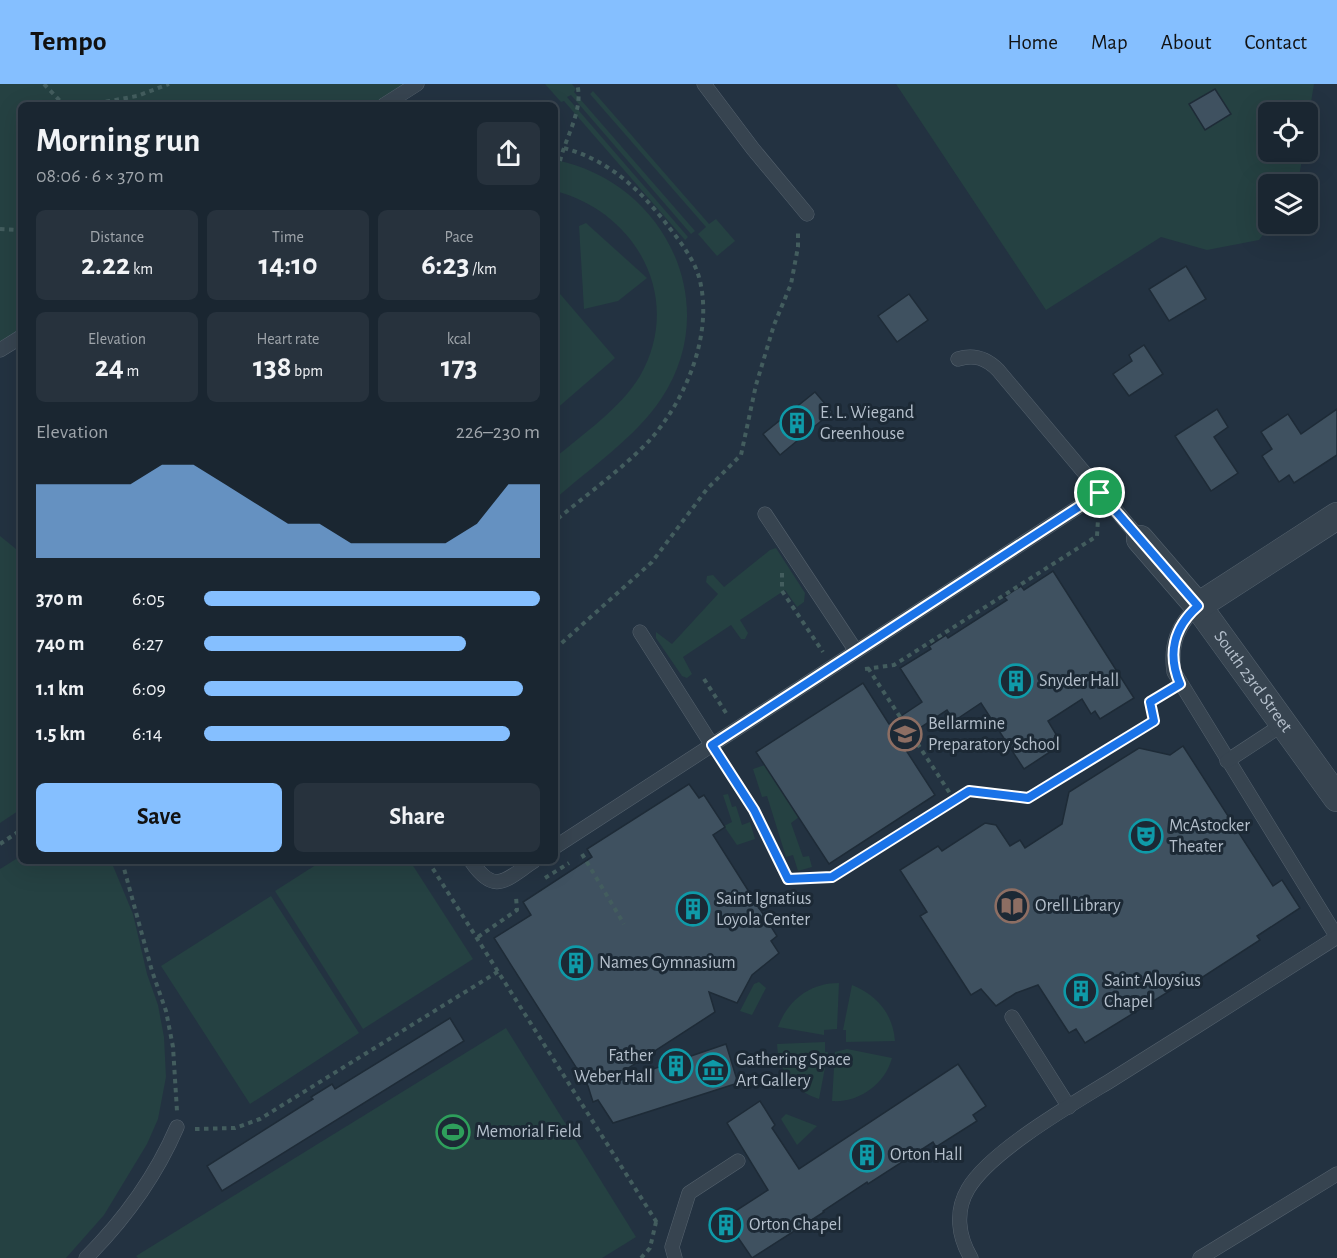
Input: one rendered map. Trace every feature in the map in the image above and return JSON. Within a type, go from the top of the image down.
[{"type":"street","points":[[1198,606],[1337,516]]},
{"type":"street","name":"South 23rd Street","points":[[1140,539],[1198,606],[1285,723],[1337,798]]},
{"type":"lane","points":[[389,102],[417,84]]},
{"type":"lane","points":[[704,84],[753,149],[807,214]]},
{"type":"lane","points":[[0,350],[18,339]]},
{"type":"lane","points":[[958,359],[967,356],[989,361],[1140,539]]},
{"type":"lane","points":[[558,845],[1100,493]]},
{"type":"lane","points":[[765,514],[856,651]]},
{"type":"lane","points":[[971,1258],[961,1235],[958,1220],[968,1189],[994,1160],[1069,1107],[1337,937],[1180,684],[1172,656],[1174,642],[1181,625],[1198,606]]},
{"type":"lane","points":[[640,632],[712,745]]},
{"type":"lane","points":[[1227,761],[1285,723]]},
{"type":"lane","points":[[473,864],[483,878],[493,882],[504,880],[529,864]]},
{"type":"lane","points":[[1012,1017],[1069,1107]]},
{"type":"lane","points":[[86,1258],[134,1205],[162,1162],[177,1127]]},
{"type":"lane","points":[[674,1252],[690,1193],[738,1161]]},
{"type":"lane","points":[[1200,1258],[1337,1174]]},
{"type":"path","points":[[44,84],[61,102]]},
{"type":"path","points":[[104,102],[137,96],[169,84]]},
{"type":"path","points":[[560,161],[578,107],[580,93],[577,84]]},
{"type":"path","points":[[558,147],[611,167],[661,217],[695,267],[700,281],[702,315],[693,368],[661,425],[648,442],[558,519]]},
{"type":"path","points":[[558,646],[652,562],[707,489],[741,455],[756,385],[795,267],[798,201]]},
{"type":"path","points":[[0,229],[18,230]]},
{"type":"path","points":[[860,673],[868,668],[894,665],[1097,536],[1100,493]]},
{"type":"path","points":[[783,591],[833,666]]},
{"type":"path","points":[[856,651],[955,801]]},
{"type":"path","points":[[704,679],[736,729]]},
{"type":"path","points":[[712,745],[754,810],[788,879],[832,877],[969,791],[1028,798],[1154,721],[1150,702],[1180,684]]},
{"type":"path","points":[[714,766],[731,756]]},
{"type":"path","points":[[0,844],[18,832]]},
{"type":"path","points":[[543,879],[582,854],[587,845]]},
{"type":"path","points":[[582,854],[624,924]]},
{"type":"path","points":[[123,864],[170,1029],[177,1090],[177,1127],[235,1128],[260,1119],[499,971]]},
{"type":"path","points":[[430,864],[674,1252]]},
{"type":"path","points":[[478,937],[517,910],[514,898],[524,892]]},
{"type":"path","points":[[641,1258],[650,1248],[656,1222]]},
{"type":"green space","points":[[0,84],[409,84],[381,102],[18,102],[18,332],[0,343]]},
{"type":"green space","points":[[545,84],[572,84],[576,89],[574,92],[695,231],[691,234],[571,95],[567,97],[688,237],[685,240],[564,101],[561,102]]},
{"type":"green space","points":[[896,84],[1314,84],[1311,102],[1258,102],[1258,162],[1301,162],[1300,174],[1258,174],[1258,234],[1264,234],[1259,240],[1207,250],[1161,237],[1046,310]]},
{"type":"green space","points":[[593,91],[709,224],[716,219],[735,241],[717,256],[698,234],[706,227],[590,94]]},
{"type":"green space","points":[[558,161],[593,172],[627,193],[653,220],[673,252],[684,287],[687,325],[679,362],[661,399],[625,440],[558,496],[558,456],[601,420],[632,388],[640,376],[652,347],[657,318],[654,289],[645,262],[630,238],[609,218],[584,202],[558,192]]},
{"type":"green space","points":[[586,223],[647,278],[618,301],[584,309],[579,226]]},
{"type":"green space","points":[[558,292],[615,358],[558,407]]},
{"type":"green space","points":[[0,536],[18,551],[18,811],[0,823]]},
{"type":"green space","points":[[776,548],[805,593],[804,602],[797,607],[785,590],[740,620],[748,633],[745,639],[741,639],[731,625],[683,657],[692,674],[687,678],[682,676],[656,638],[656,632],[672,644],[718,594],[706,582],[707,576],[713,575],[724,587],[770,550]]},
{"type":"green space","points":[[765,765],[799,817],[791,823],[803,857],[809,856],[812,867],[798,871],[793,855],[786,857],[767,796],[762,797],[753,769]]},
{"type":"green space","points":[[728,794],[732,807],[736,806],[742,825],[750,822],[755,839],[737,845],[724,826],[732,822],[723,795]]},
{"type":"green space","points":[[18,858],[18,864],[112,864],[133,914],[147,974],[158,1005],[164,1037],[166,1077],[158,1119],[147,1144],[104,1215],[66,1258],[0,1258],[0,869]]},
{"type":"green space","points":[[317,864],[412,864],[473,959],[363,1029],[275,891]]},
{"type":"green space","points":[[271,896],[359,1033],[250,1104],[161,966]]},
{"type":"green space","points":[[759,982],[766,988],[752,1015],[740,1011],[754,984]]},
{"type":"green space","points":[[839,983],[837,1029],[824,1030],[824,1035],[778,1027],[782,1017],[801,995],[819,986]]},
{"type":"green space","points":[[852,985],[869,994],[882,1007],[891,1022],[895,1041],[846,1042],[846,1030],[843,1030]]},
{"type":"green space","name":"Memorial Field","points":[[506,1028],[636,1237],[602,1258],[138,1258],[136,1256]]},
{"type":"green space","points":[[825,1042],[825,1052],[828,1052],[819,1099],[802,1091],[789,1078],[780,1062],[777,1044]]},
{"type":"green space","points":[[847,1049],[892,1058],[883,1076],[870,1090],[852,1099],[832,1101],[835,1052]]},
{"type":"green space","points":[[786,1114],[817,1126],[797,1145],[781,1119]]},
{"type":"building","points":[[1215,89],[1231,114],[1205,130],[1189,104]]},
{"type":"building","points":[[1186,266],[1206,299],[1169,321],[1149,289]]},
{"type":"building","points":[[909,294],[928,320],[897,342],[878,316]]},
{"type":"building","points":[[1144,345],[1163,374],[1129,396],[1113,374],[1132,361],[1129,355]]},
{"type":"building","name":"E. L. Wiegand Greenhouse","points":[[815,392],[832,412],[780,455],[763,434]]},
{"type":"building","points":[[1217,409],[1228,427],[1214,437],[1238,473],[1211,491],[1175,436]]},
{"type":"building","points":[[1337,409],[1337,455],[1294,483],[1289,475],[1279,482],[1262,456],[1272,449],[1261,432],[1288,414],[1301,434]]},
{"type":"building","points":[[1053,571],[1134,698],[1100,719],[1095,711],[1091,714],[1082,699],[1048,721],[1057,736],[1054,738],[1059,746],[1024,769],[981,703],[954,721],[947,710],[900,741],[935,795],[829,864],[756,752],[863,683],[889,724],[922,702],[900,668],[931,649],[929,646],[946,635],[948,638],[1007,600],[1004,597],[1021,586],[1024,590]]},
{"type":"building","points":[[1183,746],[1273,886],[1282,880],[1300,908],[1257,936],[1260,940],[1192,984],[1189,979],[1085,1043],[1076,1029],[1069,1033],[1038,985],[1016,993],[996,1006],[981,989],[971,995],[920,916],[927,912],[900,870],[938,846],[942,851],[985,823],[996,825],[1010,846],[1020,840],[1025,848],[1062,824],[1069,792],[1139,748],[1170,755]]},
{"type":"building","points":[[689,784],[699,798],[704,795],[725,827],[713,835],[777,936],[771,941],[779,953],[752,975],[737,1003],[709,992],[715,1012],[616,1076],[618,1081],[726,1044],[738,1083],[613,1123],[598,1100],[593,1102],[588,1086],[494,938],[531,915],[523,902],[592,857],[587,849]]},
{"type":"building","points":[[450,1018],[464,1041],[222,1191],[207,1166],[313,1099],[311,1097],[332,1084],[335,1089]]},
{"type":"building","name":"Orton Hall","points":[[958,1064],[986,1106],[973,1115],[977,1121],[936,1147],[933,1142],[868,1184],[867,1182],[752,1258],[737,1236],[726,1234],[721,1228],[723,1219],[768,1190],[727,1123],[760,1101],[775,1125],[772,1128],[799,1169]]},
{"type":"place","name":"E. L. Wiegand Greenhouse","points":[[797,423]]},
{"type":"place","name":"Snyder Hall","points":[[1016,681]]},
{"type":"place","name":"Bellarmine Preparatory School","points":[[905,734]]},
{"type":"place","name":"McAstocker Theater","points":[[1146,836]]},
{"type":"place","name":"Orell Library","points":[[1012,906]]},
{"type":"place","name":"Saint Ignatius Loyola Center","points":[[693,909]]},
{"type":"place","name":"Names Gymnasium","points":[[576,963]]},
{"type":"place","name":"Saint Aloysius Chapel","points":[[1081,991]]},
{"type":"place","name":"Father Weber Hall","points":[[676,1066]]},
{"type":"place","name":"Gathering Space Art Gallery","points":[[713,1070]]},
{"type":"place","name":"Memorial Field","points":[[453,1132]]},
{"type":"place","name":"Orton Hall","points":[[867,1155]]},
{"type":"place","name":"Orton Chapel","points":[[726,1225]]},
{"type":"route","points":[[1100,493],[1198,606],[1181,625],[1174,642],[1172,656],[1174,672],[1180,684],[1150,702],[1154,721],[1028,798],[969,791],[832,877],[788,879],[754,810],[712,745],[1100,493]]}]
